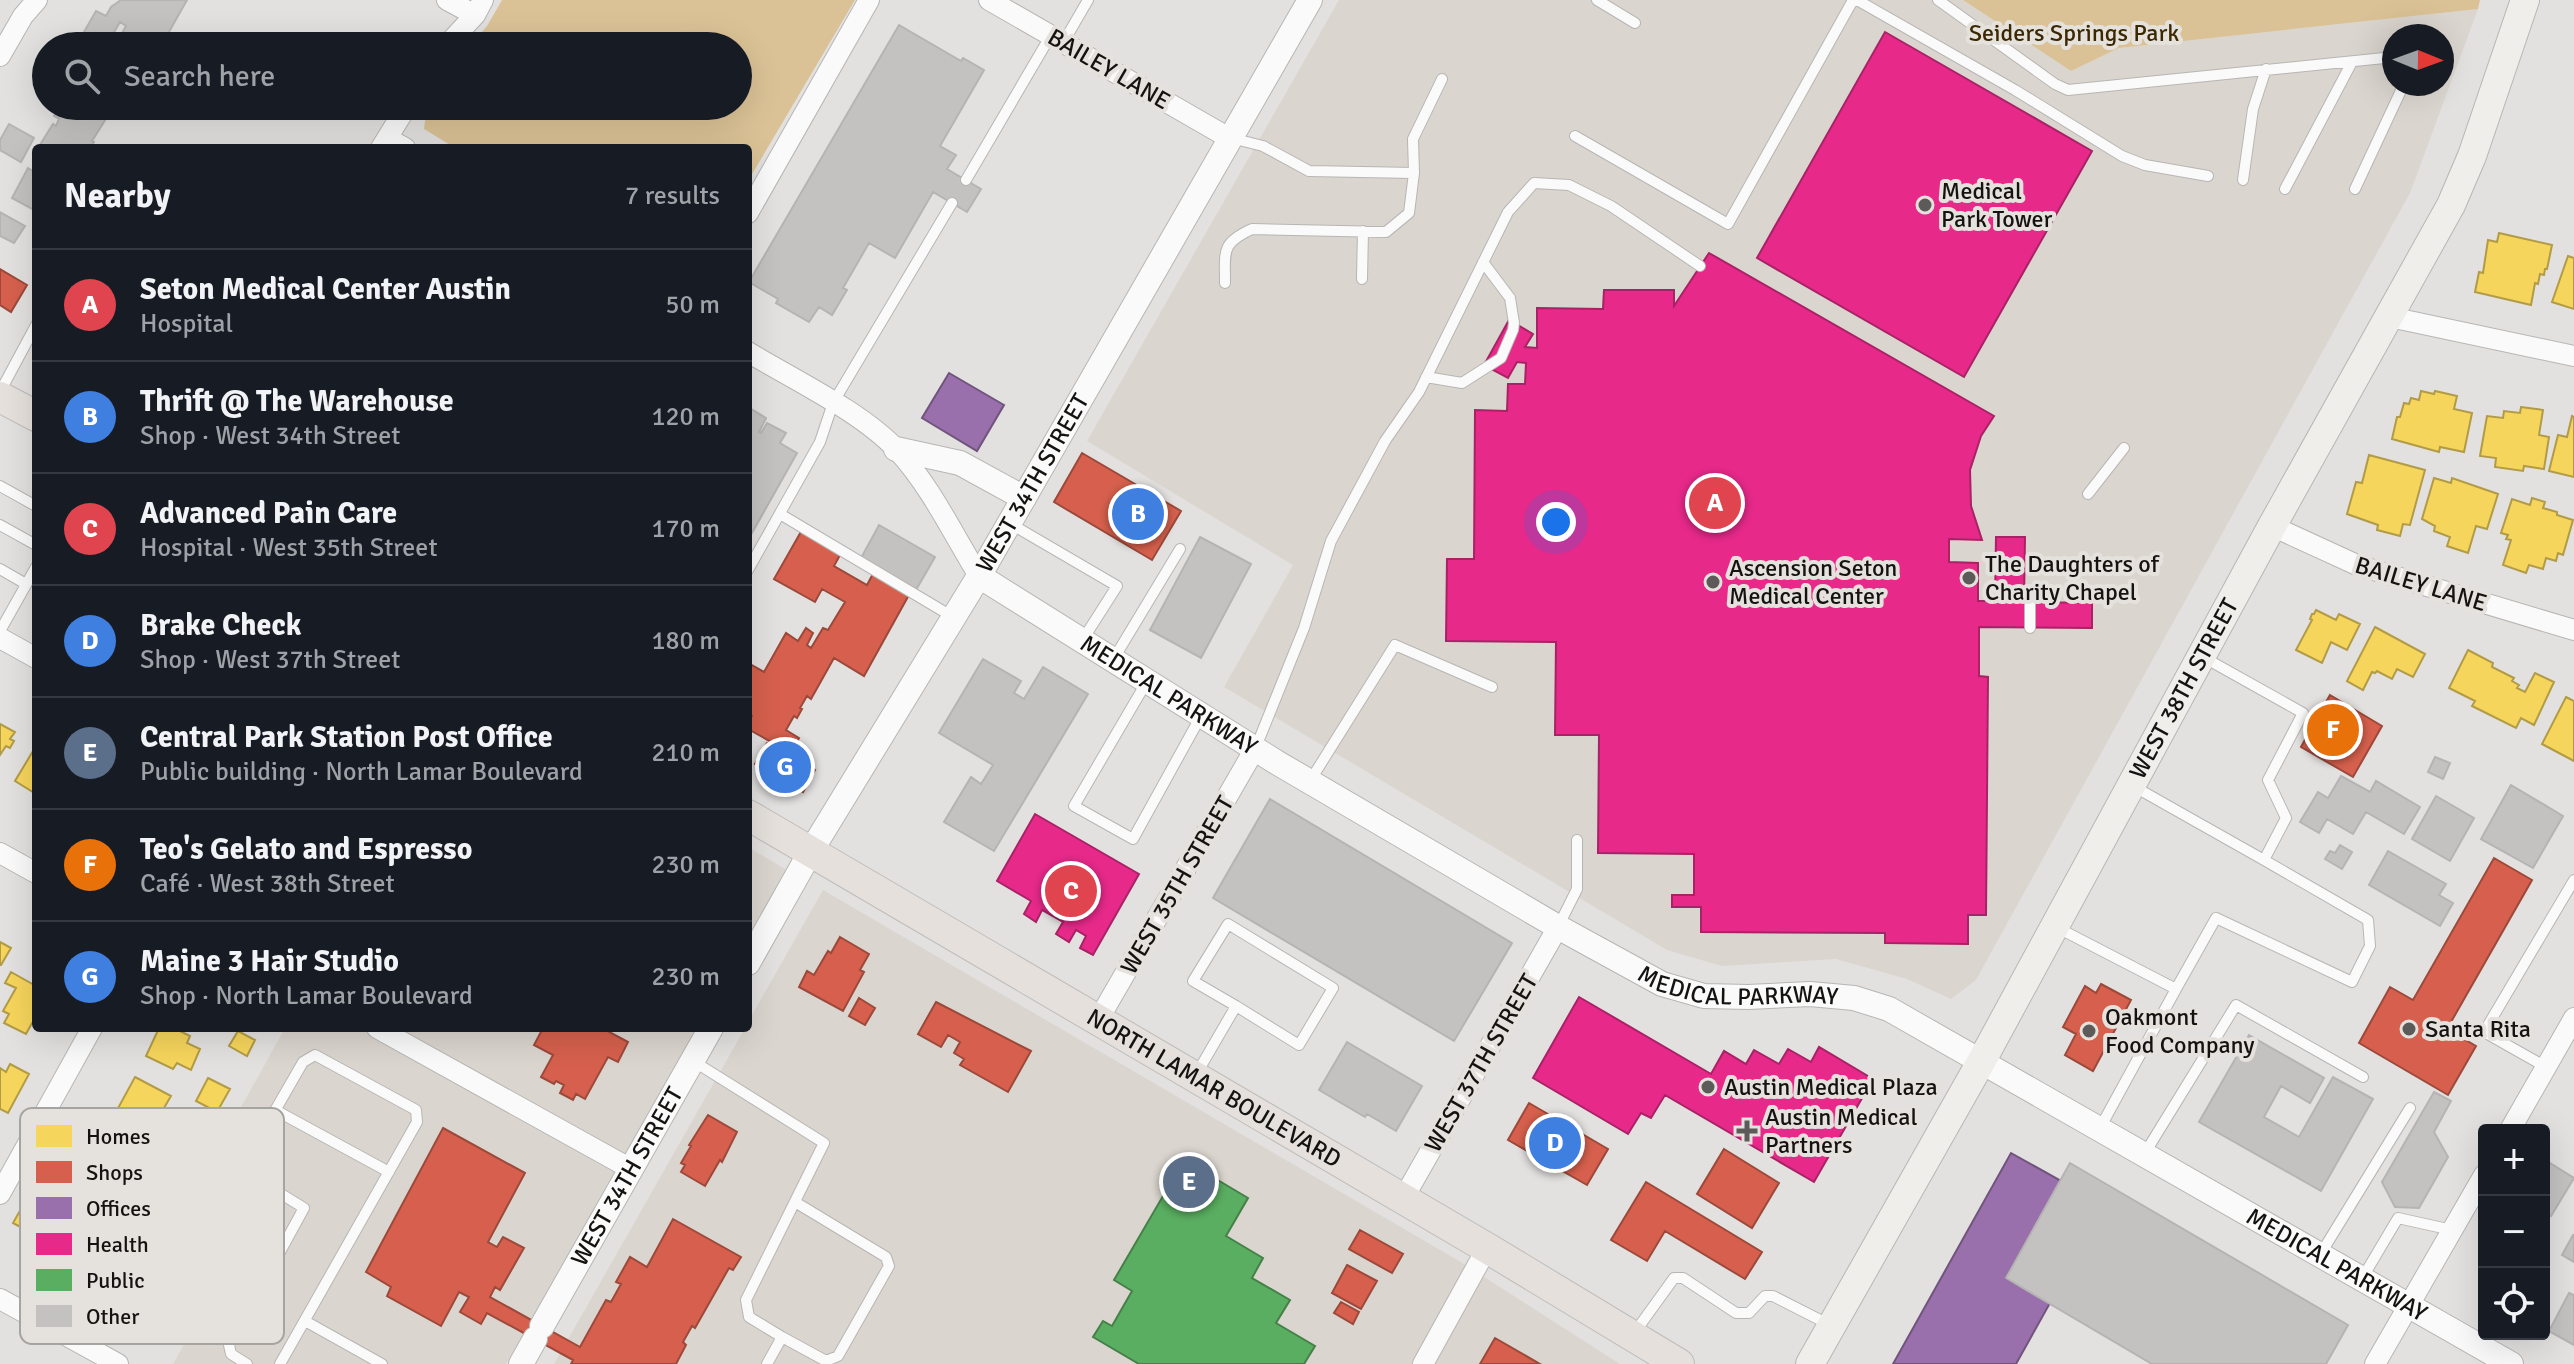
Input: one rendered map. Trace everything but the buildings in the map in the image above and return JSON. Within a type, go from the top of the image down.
[{"type":"main road","name":"WEST 38TH STREET","points":[[1810,1364],[1981,1062],[2272,526],[2451,205],[2472,156],[2525,0]]},
{"type":"main road","points":[[0,394],[32,414]]},
{"type":"main road","name":"NORTH LAMAR BOULEVARD","points":[[752,817],[1679,1364]]},
{"type":"main road","points":[[1632,1336],[1652,1364]]},
{"type":"street","points":[[0,56],[23,16],[37,0]]},
{"type":"street","points":[[447,0],[479,8],[458,32]]},
{"type":"street","points":[[752,206],[869,0]]},
{"type":"street","name":"WEST 34TH STREET","points":[[752,956],[811,851],[979,576],[1310,0]]},
{"type":"street","name":"BAILEY LANE","points":[[998,2],[1229,138]]},
{"type":"street","points":[[391,144],[401,120]]},
{"type":"street","points":[[2390,317],[2574,356]]},
{"type":"street","points":[[752,354],[861,420],[896,449],[919,477],[979,576]]},
{"type":"street","points":[[896,449],[960,463],[1024,498]]},
{"type":"street","name":"BAILEY LANE","points":[[2272,526],[2357,565],[2574,630]]},
{"type":"street","name":"MEDICAL PARKWAY","points":[[979,576],[1310,781],[1558,927],[1662,984],[1704,996],[1810,994],[1854,998],[1889,1009],[2511,1364]]},
{"type":"street","points":[[0,638],[32,655]]},
{"type":"street","name":"WEST 35TH STREET","points":[[1097,1022],[1256,747]]},
{"type":"street","points":[[0,853],[32,871]]},
{"type":"street","name":"WEST 37TH STREET","points":[[1403,1199],[1558,927]]},
{"type":"street","points":[[2513,1124],[2574,1018]]},
{"type":"street","points":[[48,1108],[90,1032]]},
{"type":"street","points":[[384,1032],[631,1169]]},
{"type":"street","name":"WEST 34TH STREET","points":[[521,1364],[709,1032]]},
{"type":"street","points":[[0,1194],[20,1158]]},
{"type":"street","points":[[2375,1364],[2478,1185]]},
{"type":"street","points":[[1423,1364],[1487,1248]]},
{"type":"street","points":[[0,1299],[20,1310]]},
{"type":"street","points":[[82,1344],[118,1364]]},
{"type":"lane","points":[[966,180],[1057,39],[1088,0]]},
{"type":"lane","points":[[1597,0],[1635,23]]},
{"type":"lane","points":[[1575,136],[1728,224],[1855,0],[2015,90],[2122,156],[2145,165],[2208,176]]},
{"type":"lane","points":[[1938,0],[2055,84],[2068,90],[2382,58]]},
{"type":"lane","points":[[2285,189],[2352,62]]},
{"type":"lane","points":[[2243,180],[2253,109],[2266,69]]},
{"type":"lane","points":[[1225,283],[1225,254],[1234,237],[1252,229],[1386,232],[1409,213],[1414,173],[1413,139],[1442,79]]},
{"type":"lane","points":[[2355,189],[2398,96]]},
{"type":"lane","points":[[1229,138],[1263,146],[1309,171],[1414,173]]},
{"type":"lane","points":[[1256,747],[1304,628],[1331,541],[1385,441],[1419,392],[1508,212],[1534,183],[1569,185],[1611,206],[1700,266]]},
{"type":"lane","points":[[752,563],[820,442],[833,403],[952,203]]},
{"type":"lane","points":[[1362,279],[1363,231]]},
{"type":"lane","points":[[1426,377],[1462,383],[1501,358],[1514,323],[1510,298],[1483,262]]},
{"type":"lane","points":[[0,394],[32,333]]},
{"type":"lane","points":[[2088,494],[2124,448]]},
{"type":"lane","points":[[0,486],[32,504]]},
{"type":"lane","points":[[780,514],[953,617]]},
{"type":"lane","points":[[1009,523],[1117,586],[1082,641]]},
{"type":"lane","points":[[0,525],[32,543]]},
{"type":"lane","points":[[1113,660],[1180,549]]},
{"type":"lane","points":[[0,569],[26,584]]},
{"type":"lane","points":[[0,631],[32,574]]},
{"type":"lane","points":[[2030,602],[2030,628]]},
{"type":"lane","points":[[1310,781],[1395,645],[1492,687]]},
{"type":"lane","points":[[2202,656],[2303,713],[2268,780],[2286,818],[2264,860]]},
{"type":"lane","points":[[1147,681],[1074,806],[1133,839],[1201,715]]},
{"type":"lane","points":[[2100,1130],[2216,918],[2352,982],[2370,946],[2368,920],[2131,785]]},
{"type":"lane","points":[[1558,927],[1577,889],[1577,840]]},
{"type":"lane","points":[[2546,1067],[2484,1032],[2574,880]]},
{"type":"lane","points":[[1228,924],[1333,988],[1299,1045],[1236,1006],[1193,981],[1228,924]]},
{"type":"lane","points":[[2055,926],[2176,989]]},
{"type":"lane","points":[[2144,1155],[2236,1005],[2363,1077]]},
{"type":"lane","points":[[1194,1078],[1236,1006]]},
{"type":"lane","points":[[276,1108],[303,1062],[315,1055],[416,1110],[417,1122],[280,1364]]},
{"type":"lane","points":[[693,1061],[824,1143],[746,1300],[749,1317],[826,1361],[838,1356],[889,1266],[886,1257],[795,1202]]},
{"type":"lane","points":[[2320,1255],[2410,1108]]},
{"type":"lane","points":[[284,1115],[389,1172]]},
{"type":"lane","points":[[284,1196],[304,1208],[284,1245]]},
{"type":"lane","points":[[2362,1279],[2398,1218],[2452,1230]]},
{"type":"lane","points":[[1632,1336],[1674,1278],[1683,1278],[1736,1313],[1749,1313],[1765,1296],[1773,1296],[1832,1325]]},
{"type":"lane","points":[[305,1321],[382,1364]]},
{"type":"lane","points":[[767,1364],[782,1337]]},
{"type":"lane","points":[[230,1344],[231,1354],[247,1364]]},
{"type":"shaded area","points":[[1339,0],[1963,0],[2071,71],[2119,48],[2478,9],[2454,74],[2454,24],[2382,24],[2382,96],[2446,96],[2410,193],[1976,980],[1951,999],[1907,979],[1836,959],[1722,966],[1667,950],[1224,687],[1293,565],[1087,441]]},
{"type":"shaded area","points":[[752,849],[790,872],[752,939]]},
{"type":"shaded area","points":[[823,890],[1459,1261],[1620,1364],[554,1364],[743,1032],[752,1032],[752,1015]]},
{"type":"shaded area","points":[[283,1032],[699,1032],[506,1364],[173,1364],[184,1344],[284,1344],[284,1108],[240,1108]]},
{"type":"green space","points":[[502,0],[855,0],[752,174],[752,144],[448,144],[424,129],[426,120],[752,120],[752,32],[482,32]]},
{"type":"green space","name":"Seiders Springs Park","points":[[1963,0],[2480,0],[2478,9],[2119,48],[2071,71]]},
{"type":"place","name":"Medical Park Tower","points":[[1925,205]]},
{"type":"place","name":"Seton Medical Center Austin","points":[[1715,503]]},
{"type":"place","name":"Thrift @ The Warehouse","points":[[1138,514]]},
{"type":"place","name":"The Daughters of Charity Chapel","points":[[1969,578]]},
{"type":"place","name":"Ascension Seton Medical Center","points":[[1713,582]]},
{"type":"place","name":"Teo's Gelato and Espresso","points":[[2333,730]]},
{"type":"place","name":"Maine 3 Hair Studio","points":[[785,767]]},
{"type":"place","name":"Advanced Pain Care","points":[[1071,891]]},
{"type":"place","name":"Santa Rita","points":[[2409,1029]]},
{"type":"place","name":"Oakmont Food Company","points":[[2089,1031]]},
{"type":"place","name":"Austin Medical Plaza","points":[[1708,1087]]},
{"type":"place","name":"Austin Medical Partners","points":[[1747,1131]]},
{"type":"place","name":"Brake Check","points":[[1555,1143]]},
{"type":"place","name":"Central Park Station Post Office","points":[[1189,1182]]}]
